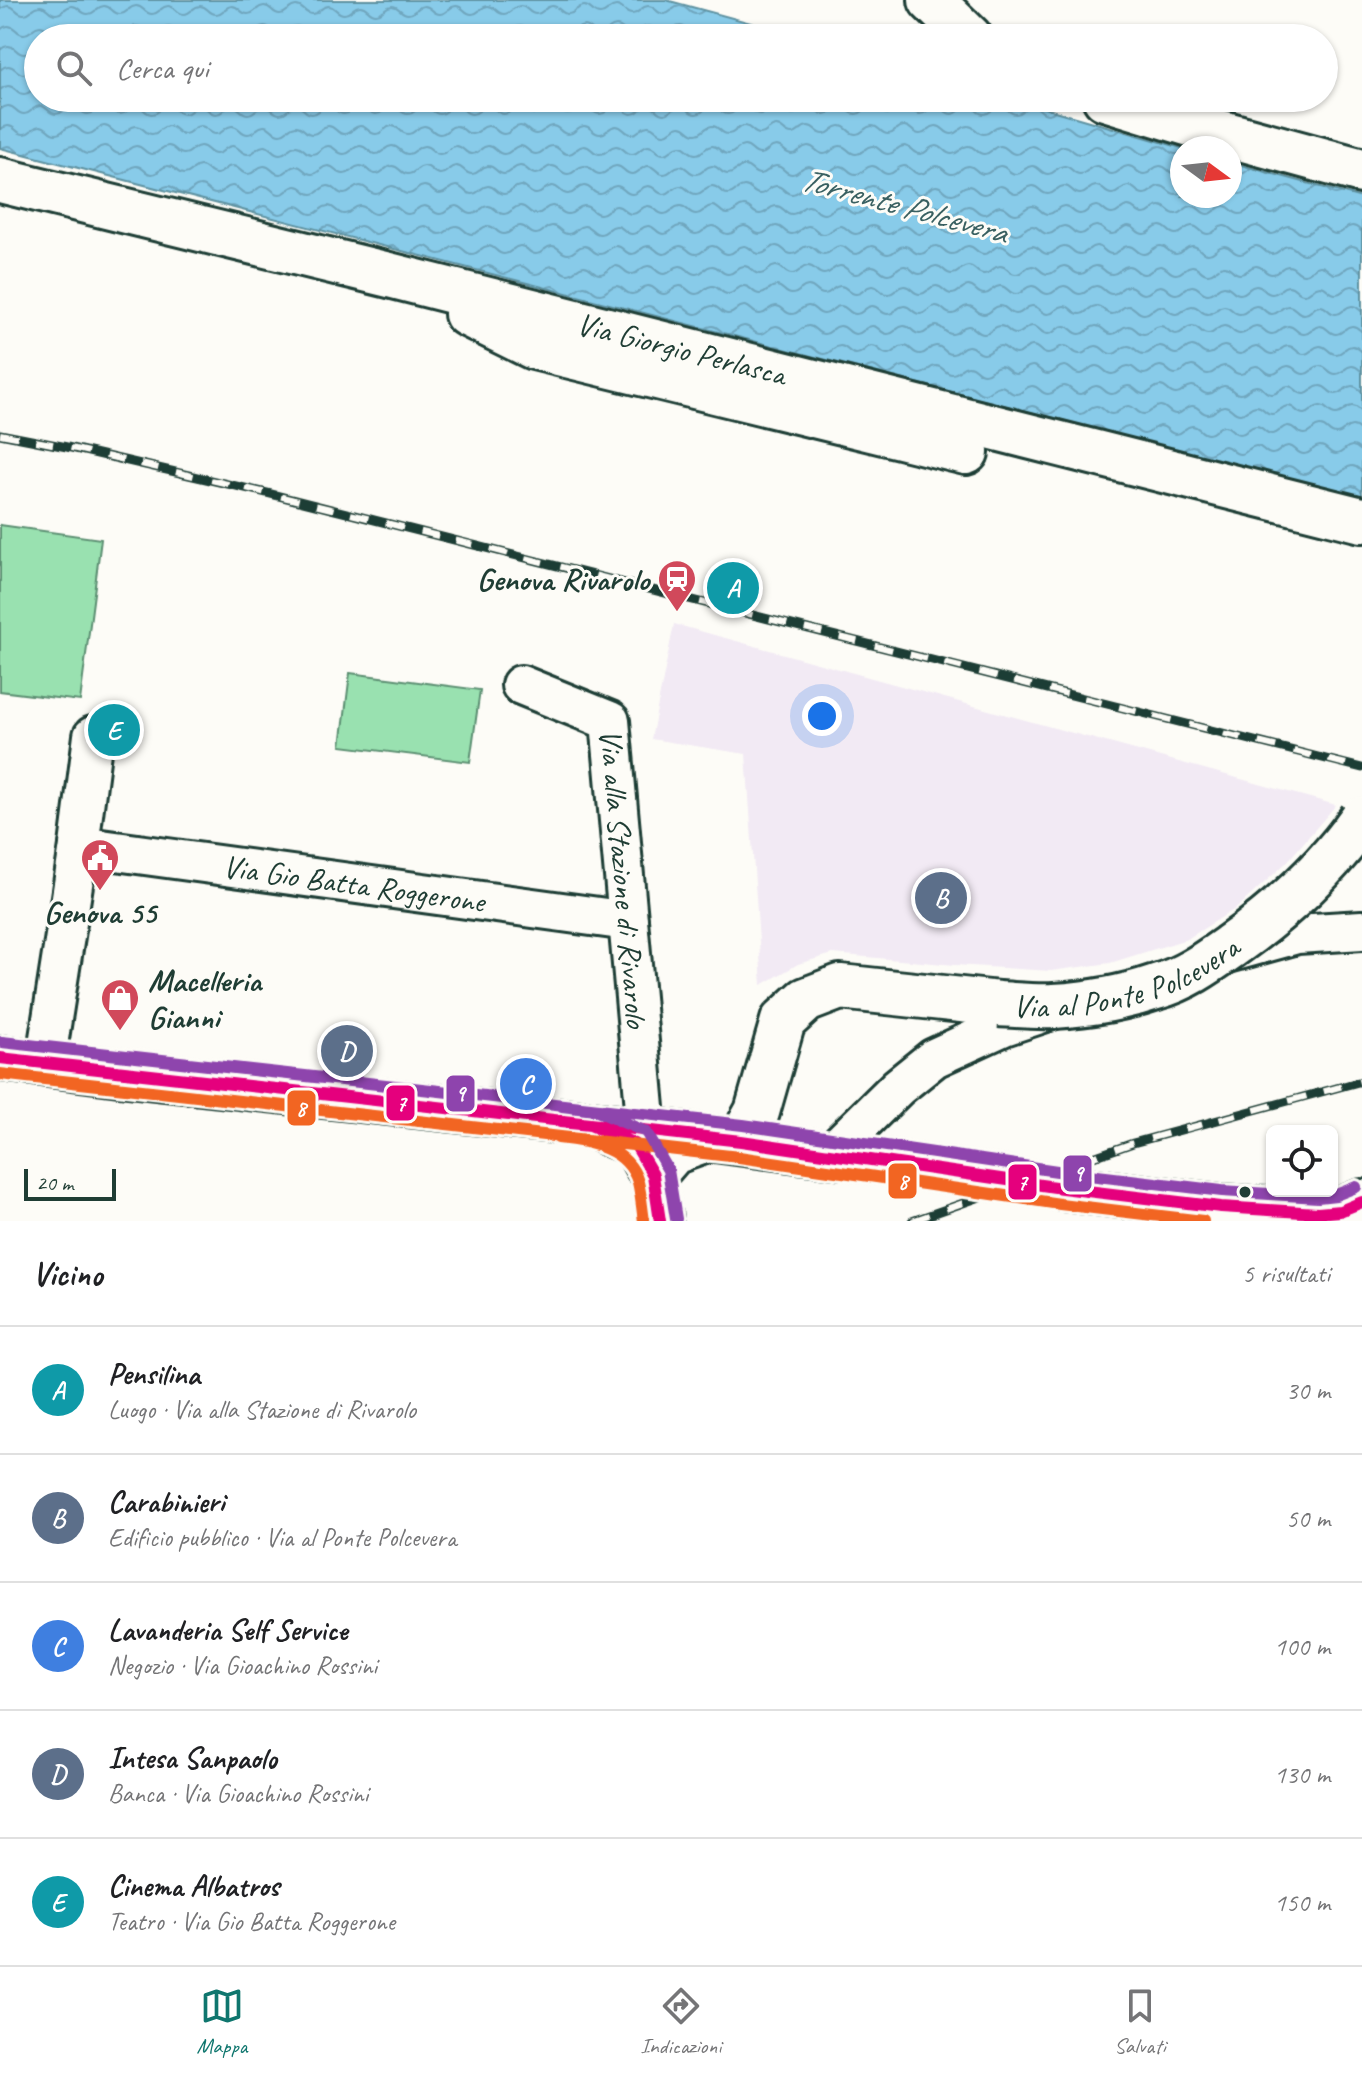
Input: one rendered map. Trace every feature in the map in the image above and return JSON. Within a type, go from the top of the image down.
[{"type":"main road","points":[[931,0],[956,24]]},
{"type":"main road","points":[[1151,112],[1362,171]]},
{"type":"main road","name":"Via Giorgio Perlasca","points":[[0,180],[1362,520]]},
{"type":"main road","points":[[389,275],[534,347],[1362,548]]},
{"type":"main road","name":"Via al Ponte Polcevera","points":[[726,1140],[757,1112],[783,1021],[806,1000],[840,987],[999,1004],[1053,1006],[1157,987],[1195,972],[1263,924],[1295,897],[1346,843],[1362,819]]},
{"type":"main road","points":[[0,1058],[647,1130],[837,1155]]},
{"type":"main road","points":[[590,1125],[635,1144],[653,1175],[673,1152],[726,1140]]},
{"type":"main road","points":[[1062,1188],[1222,1214],[1333,1212]]},
{"type":"street","name":"Via alla Stazione di Rivarolo","points":[[521,685],[610,721],[647,1130]]},
{"type":"street","points":[[45,1064],[93,736]]},
{"type":"street","name":"Via Gio Batta Roggerone","points":[[79,846],[628,921]]},
{"type":"street","points":[[837,1155],[898,1087],[934,1058],[1004,1026],[1142,979],[1297,934],[1362,930]]},
{"type":"shaded area","points":[[674,624],[1336,805],[1286,863],[1238,907],[1187,939],[1110,963],[1051,971],[833,954],[798,964],[762,985],[746,754],[651,739]]},
{"type":"green space","points":[[0,525],[101,539],[80,701],[0,691]]},
{"type":"green space","points":[[350,673],[480,690],[470,762],[341,746]]},
{"type":"water","name":"Torrente Polcevera","points":[[0,0],[666,0],[754,24],[24,24],[24,112],[1058,112],[1170,145],[1170,208],[1242,208],[1242,165],[1362,198],[1362,497],[0,148]]},
{"type":"tunnel","points":[[843,1156],[1062,1188]]},
{"type":"railway","points":[[0,434],[267,493],[1362,768]]},
{"type":"railway","points":[[912,1221],[1133,1143],[1362,1081]]},
{"type":"transit line","name":"9","points":[[2,1042],[743,1125],[1064,1172],[1222,1191],[1318,1197],[1336,1195],[1356,1187]]},
{"type":"transit line","name":"7","points":[[0,1058],[741,1141],[1062,1188],[1221,1207],[1318,1213],[1340,1211],[1362,1202]]},
{"type":"transit line","name":"8","points":[[0,1074],[739,1157],[1060,1204],[1203,1221]]},
{"type":"transit line","name":"9","points":[[562,1106],[595,1110],[646,1132],[668,1170],[676,1219]]},
{"type":"transit line","name":"7","points":[[560,1122],[590,1125],[635,1144],[653,1175],[660,1221]]},
{"type":"transit line","name":"8","points":[[558,1138],[595,1144],[626,1161],[638,1182],[644,1221]]},
{"type":"place","name":"Pensilina","points":[[733,588]]},
{"type":"place","name":"Genova Rivarolo","points":[[677,613]]},
{"type":"place","name":"Cinema Albatros","points":[[114,730]]},
{"type":"place","name":"Genova 55","points":[[100,892]]},
{"type":"place","name":"Carabinieri","points":[[941,898]]},
{"type":"place","name":"Macelleria Gianni","points":[[120,1032]]},
{"type":"place","name":"Intesa Sanpaolo","points":[[347,1051]]},
{"type":"place","name":"Lavanderia Self Service","points":[[526,1084]]}]
